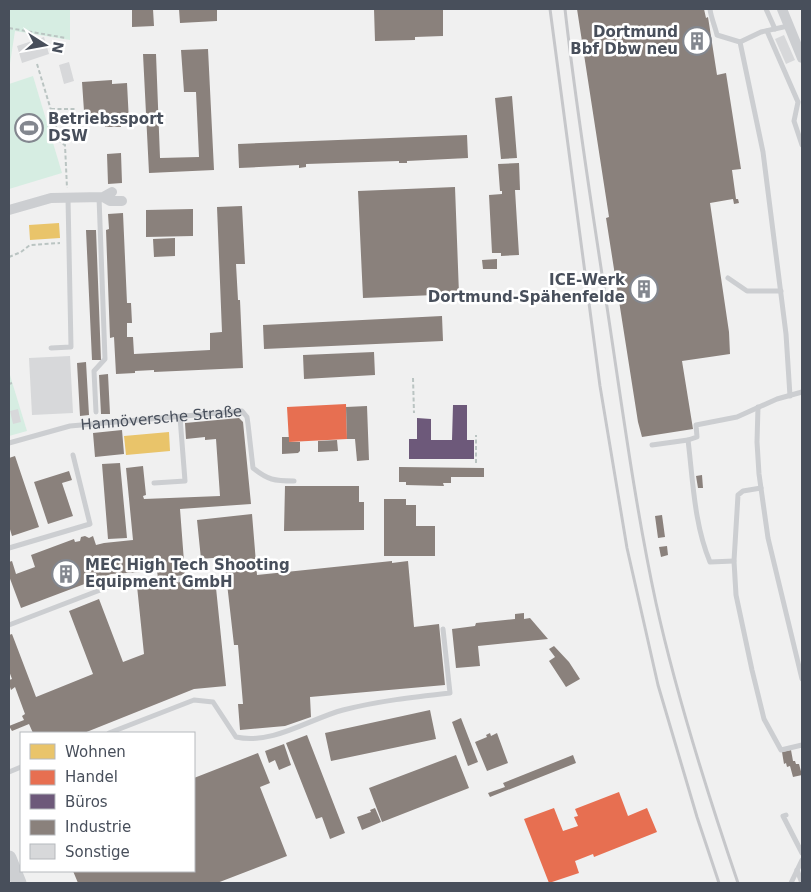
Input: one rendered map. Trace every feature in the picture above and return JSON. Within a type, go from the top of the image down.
[{"type":"main road","points":[[9,858],[19,883]]},
{"type":"street","points":[[782,9],[802,58]]},
{"type":"street","points":[[9,210],[51,198],[104,196],[110,201],[122,200]]},
{"type":"lane","points":[[710,9],[711,19],[715,24],[717,35],[740,42],[767,31],[788,26]]},
{"type":"lane","points":[[766,9],[776,29]]},
{"type":"lane","points":[[767,31],[800,100],[794,121],[802,145]]},
{"type":"lane","points":[[740,42],[763,152],[786,334],[790,396]]},
{"type":"lane","points":[[96,412],[94,371],[105,359],[104,196]]},
{"type":"lane","points":[[51,348],[71,347],[68,198]]},
{"type":"lane","points":[[728,278],[746,291],[781,291]]},
{"type":"lane","points":[[652,445],[697,438],[696,425],[737,417],[758,407],[802,392]]},
{"type":"lane","points":[[758,407],[757,442],[768,538],[802,679]]},
{"type":"lane","name":"Hannöversche Straße","points":[[9,443],[70,426],[242,411],[247,417],[253,468],[266,478],[277,481],[294,481]]},
{"type":"lane","points":[[154,483],[185,481],[180,417]]},
{"type":"lane","points":[[688,440],[700,532],[706,553],[710,562],[734,561]]},
{"type":"lane","points":[[9,548],[90,524],[74,455]]},
{"type":"lane","points":[[761,488],[743,491],[738,495],[734,561],[736,595],[764,719],[781,750],[802,744]]},
{"type":"lane","points":[[9,625],[108,587],[187,579]]},
{"type":"lane","points":[[112,732],[194,700],[212,702],[236,737],[250,740],[285,732],[342,710],[396,699],[450,693],[443,629]]},
{"type":"lane","points":[[786,815],[783,816],[802,853]]},
{"type":"lane","points":[[791,883],[802,860]]},
{"type":"lane","points":[[797,870],[802,883]]},
{"type":"path","points":[[9,28],[66,38]]},
{"type":"path","points":[[37,64],[62,143],[65,145],[68,198]]},
{"type":"path","points":[[51,109],[74,109]]},
{"type":"path","points":[[9,257],[21,252],[30,245],[60,243]]},
{"type":"path","points":[[413,378],[414,413]]},
{"type":"path","points":[[476,435],[476,463]]},
{"type":"green space","points":[[9,9],[70,9],[70,40],[15,31],[9,70]]},
{"type":"green space","name":"Betriebssport DSW","points":[[33,76],[62,173],[9,189],[9,84]]},
{"type":"green space","points":[[9,372],[27,431],[9,436]]},
{"type":"building: Wohnen","points":[[59,223],[60,238],[30,240],[29,225]]},
{"type":"building: Wohnen","points":[[169,432],[170,451],[126,455],[124,436]]},
{"type":"building: Handel","points":[[346,404],[347,439],[289,442],[287,407]]},
{"type":"building: Handel","points":[[619,792],[628,816],[647,808],[657,832],[594,857],[593,854],[575,861],[579,873],[549,883],[524,819],[554,808],[563,831],[578,826],[574,817],[578,816],[575,809]]},
{"type":"building: Büros","points":[[453,405],[467,405],[467,440],[474,440],[474,459],[409,459],[409,439],[417,439],[417,418],[431,419],[431,440],[452,440]]},
{"type":"building: Industrie","points":[[132,9],[153,9],[154,26],[132,27]]},
{"type":"building: Industrie","points":[[179,9],[217,9],[217,21],[180,23]]},
{"type":"building: Industrie","points":[[374,9],[443,9],[443,36],[415,37],[415,40],[375,41]]},
{"type":"building: Industrie","points":[[577,9],[704,9],[706,18],[708,17],[717,75],[726,73],[741,169],[732,170],[736,199],[738,199],[739,203],[734,204],[733,199],[710,203],[729,332],[730,354],[682,361],[693,429],[642,437],[638,422],[606,218],[609,217]]},
{"type":"building: Industrie","points":[[208,49],[214,170],[149,173],[143,54],[156,54],[160,158],[199,157],[196,92],[184,92],[181,50]]},
{"type":"building: Industrie","points":[[112,80],[112,84],[127,83],[129,122],[121,123],[121,127],[105,127],[105,123],[89,124],[88,111],[84,111],[82,82]]},
{"type":"building: Industrie","points":[[512,96],[517,158],[501,159],[495,98]]},
{"type":"building: Industrie","points":[[467,135],[468,158],[407,161],[407,163],[399,163],[399,161],[306,164],[306,167],[299,168],[299,165],[239,168],[238,144]]},
{"type":"building: Industrie","points":[[121,153],[122,183],[108,184],[107,154]]},
{"type":"building: Industrie","points":[[519,163],[520,190],[515,190],[519,255],[501,256],[501,253],[492,253],[489,195],[502,194],[502,191],[500,191],[498,164]]},
{"type":"building: Industrie","points":[[455,187],[459,294],[363,298],[358,191]]},
{"type":"building: Industrie","points":[[242,206],[245,264],[236,264],[238,300],[240,300],[243,368],[154,372],[154,370],[116,374],[114,337],[110,338],[106,230],[109,229],[108,214],[123,213],[127,303],[131,303],[132,323],[127,323],[127,337],[133,337],[134,354],[210,350],[210,333],[222,332],[217,207]]},
{"type":"building: Industrie","points":[[193,209],[193,236],[146,237],[146,210]]},
{"type":"building: Industrie","points":[[86,230],[96,230],[101,360],[92,360]]},
{"type":"building: Industrie","points":[[175,238],[175,256],[154,257],[153,239]]},
{"type":"building: Industrie","points":[[497,259],[497,269],[483,269],[482,260]]},
{"type":"building: Industrie","points":[[442,316],[443,341],[264,349],[263,325]]},
{"type":"building: Industrie","points":[[374,352],[375,375],[304,379],[303,355]]},
{"type":"building: Industrie","points":[[86,362],[89,415],[80,416],[77,363]]},
{"type":"building: Industrie","points":[[108,374],[110,414],[101,414],[99,375]]},
{"type":"building: Industrie","points":[[367,406],[369,460],[357,461],[355,439],[347,439],[346,407]]},
{"type":"building: Industrie","points":[[239,418],[243,422],[251,504],[180,509],[185,575],[158,578],[157,571],[111,574],[21,608],[9,576],[9,562],[12,561],[16,574],[35,567],[31,555],[74,539],[75,542],[80,541],[81,537],[89,538],[93,536],[96,545],[133,540],[126,468],[143,466],[146,495],[143,496],[144,499],[220,496],[216,439],[205,440],[205,437],[186,439],[185,423]]},
{"type":"building: Industrie","points":[[122,430],[124,454],[95,457],[93,433]]},
{"type":"building: Industrie","points":[[282,437],[289,437],[289,442],[300,442],[300,451],[298,453],[282,454]]},
{"type":"building: Industrie","points":[[337,440],[338,451],[318,452],[318,441]]},
{"type":"building: Industrie","points":[[15,456],[39,527],[12,536],[9,526],[9,458]]},
{"type":"building: Industrie","points":[[120,463],[127,538],[108,539],[102,464]]},
{"type":"building: Industrie","points":[[399,467],[484,468],[484,477],[451,477],[451,483],[443,483],[444,486],[406,485],[406,482],[399,482]]},
{"type":"building: Industrie","points":[[69,471],[72,480],[62,483],[73,516],[48,524],[34,482]]},
{"type":"building: Industrie","points":[[702,475],[703,488],[698,488],[696,476]]},
{"type":"building: Industrie","points":[[285,486],[359,486],[359,502],[364,502],[364,530],[284,531]]},
{"type":"building: Industrie","points":[[384,499],[406,499],[406,505],[416,505],[416,526],[435,526],[435,556],[384,556]]},
{"type":"building: Industrie","points":[[252,514],[257,575],[408,561],[414,627],[439,624],[445,685],[310,697],[311,717],[285,726],[240,730],[238,704],[243,704],[238,645],[234,645],[224,557],[201,559],[197,520]]},
{"type":"building: Industrie","points":[[662,515],[665,537],[658,538],[655,516]]},
{"type":"building: Industrie","points":[[667,546],[668,555],[661,557],[659,547]]},
{"type":"building: Industrie","points":[[215,578],[226,686],[194,689],[86,732],[33,732],[29,724],[12,731],[9,726],[24,720],[22,716],[25,714],[15,687],[11,690],[9,684],[9,680],[12,679],[9,671],[9,635],[12,634],[36,697],[93,674],[69,611],[99,599],[123,662],[144,654],[137,586]]},
{"type":"building: Industrie","points":[[524,613],[524,619],[530,618],[548,639],[478,646],[480,666],[456,668],[452,629],[475,626],[476,623],[515,619],[515,614]]},
{"type":"building: Industrie","points":[[554,646],[569,662],[580,679],[566,687],[549,661],[555,657],[549,649]]},
{"type":"building: Industrie","points":[[430,710],[436,739],[331,761],[325,733]]},
{"type":"building: Industrie","points":[[461,718],[478,762],[468,766],[452,722]]},
{"type":"building: Industrie","points":[[490,733],[491,736],[497,733],[508,763],[487,771],[475,742],[487,737],[486,735]]},
{"type":"building: Industrie","points":[[307,735],[345,833],[330,839],[322,817],[316,819],[286,743]]},
{"type":"building: Industrie","points":[[284,744],[291,765],[279,770],[275,760],[269,763],[265,751]]},
{"type":"building: Industrie","points":[[791,750],[793,761],[799,764],[802,775],[793,777],[790,766],[787,767],[786,763],[784,764],[782,752]]},
{"type":"building: Industrie","points":[[258,753],[270,783],[260,787],[287,856],[217,883],[78,883],[73,872],[195,872],[195,778]]},
{"type":"building: Industrie","points":[[456,755],[469,788],[382,822],[369,788]]},
{"type":"building: Industrie","points":[[573,755],[576,763],[490,797],[488,793],[505,787],[503,783]]},
{"type":"building: Industrie","points":[[375,808],[381,822],[362,830],[357,817],[371,812],[370,810]]},
{"type":"building: Sonstige","points":[[784,35],[795,60],[786,64],[775,39]]},
{"type":"building: Sonstige","points":[[44,37],[49,54],[22,63],[17,46]]},
{"type":"building: Sonstige","points":[[69,62],[74,81],[64,84],[59,65]]},
{"type":"building: Sonstige","points":[[70,356],[73,413],[32,415],[29,358]]},
{"type":"building: Sonstige","points":[[18,409],[21,422],[13,424],[10,411]]},
{"type":"railway","points":[[550,9],[600,386],[627,548],[658,685],[697,817],[719,883]]},
{"type":"railway","points":[[565,9],[590,195],[629,455],[648,566],[664,639],[683,709],[738,883]]},
{"type":"place","name":"Dortmund Bbf Dbw neu","points":[[697,41]]},
{"type":"place","name":"Betriebssport DSW","points":[[29,128]]},
{"type":"place","name":"ICE-Werk Dortmund-Spähenfelde","points":[[644,289]]},
{"type":"place","name":"MEC High Tech Shooting Equipment GmbH","points":[[66,574]]}]
